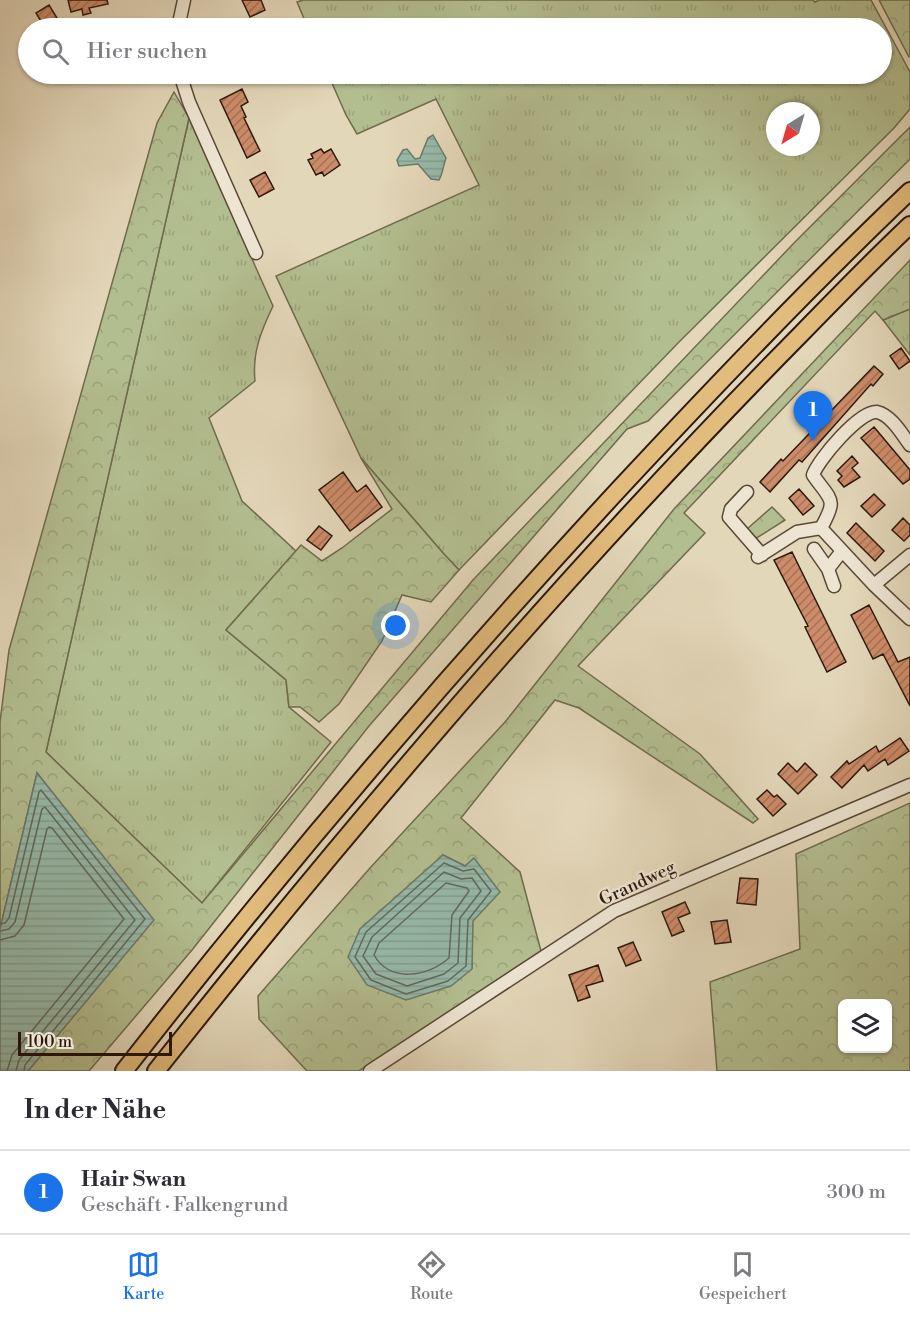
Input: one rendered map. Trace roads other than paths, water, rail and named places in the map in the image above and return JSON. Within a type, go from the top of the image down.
[{"type":"highway","points":[[124,1071],[206,966],[343,802],[542,573],[712,389],[910,191]]},
{"type":"highway","points":[[156,1071],[319,869],[551,599],[690,448],[910,225]]},
{"type":"street","points":[[180,18],[184,0]]},
{"type":"street","points":[[183,84],[189,102],[256,253]]},
{"type":"street","points":[[821,528],[831,511],[831,500],[813,475],[817,464],[859,419],[871,412],[880,412],[891,420],[910,444]]},
{"type":"street","points":[[747,492],[731,509],[729,516],[760,556],[797,532],[821,528]]},
{"type":"street","points":[[821,528],[874,585],[910,618]]},
{"type":"street","points":[[814,549],[828,569],[834,586]]},
{"type":"street","points":[[828,569],[843,551]]},
{"type":"street","points":[[874,585],[910,555]]},
{"type":"street","name":"Grandweg","points":[[370,1071],[614,911],[910,785]]},
{"type":"water","points":[[433,135],[446,158],[439,180],[431,179],[418,164],[399,166],[397,160],[403,150],[407,149],[415,159],[420,158],[428,138]]},
{"type":"water","points":[[37,773],[154,920],[28,1071],[0,1071],[0,929]]},
{"type":"water","points":[[443,855],[465,866],[474,858],[500,892],[473,921],[472,969],[451,986],[406,1000],[367,985],[348,957],[360,929]]},
{"type":"place","name":"Hair Swan","points":[[813,441]]}]
